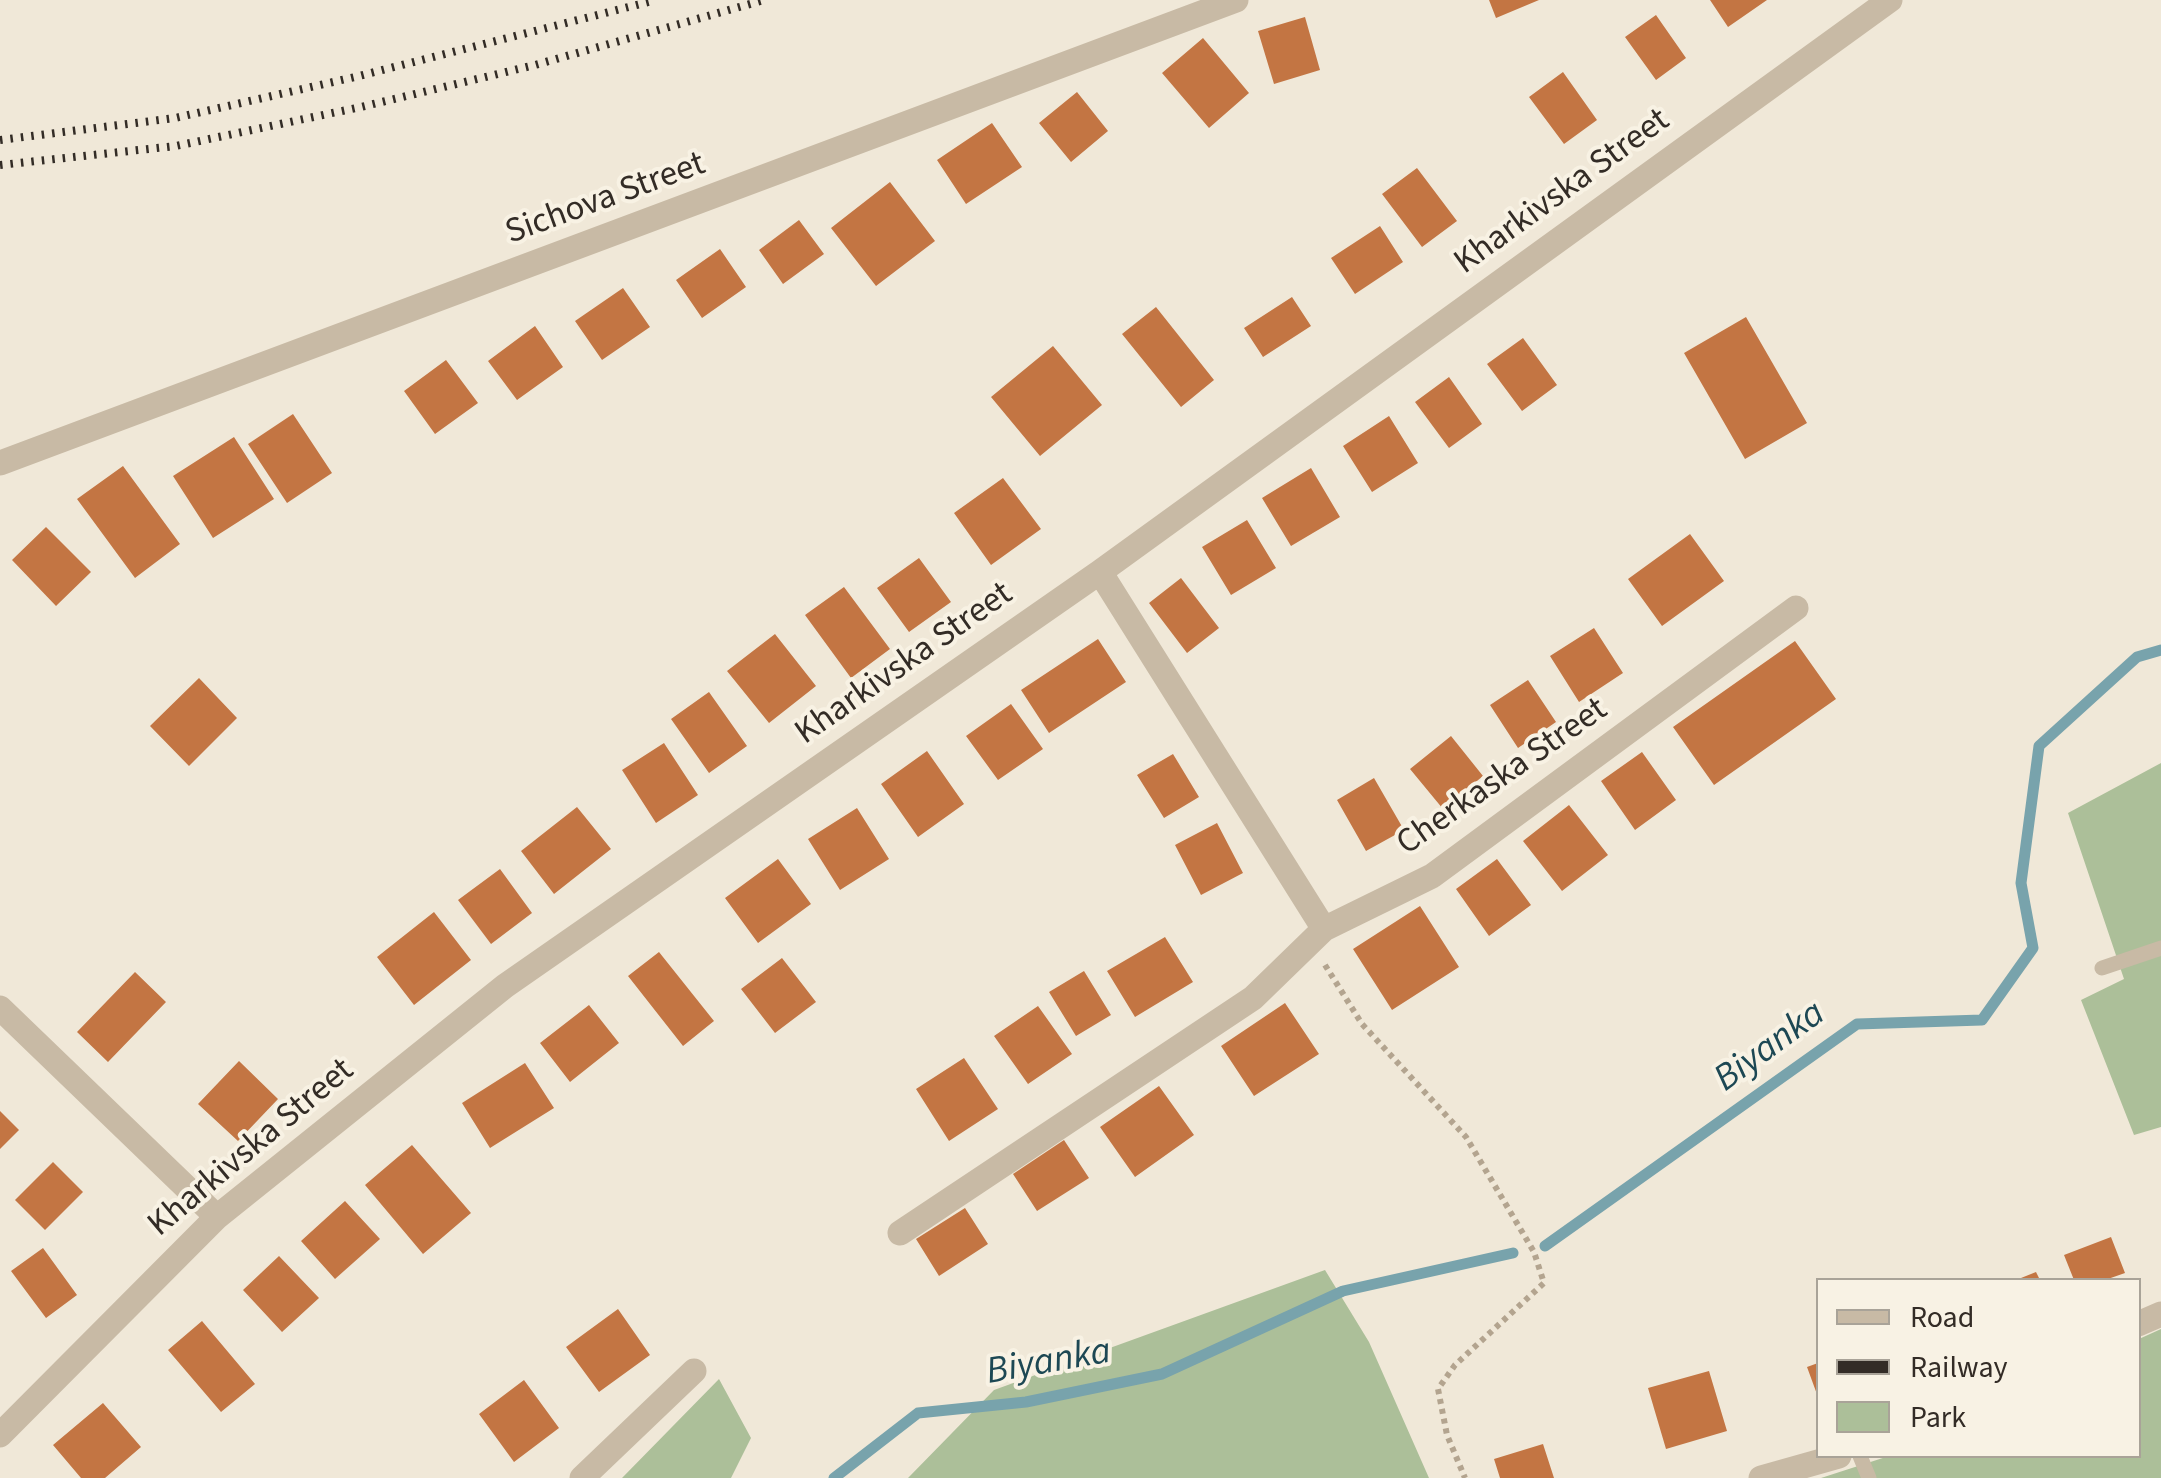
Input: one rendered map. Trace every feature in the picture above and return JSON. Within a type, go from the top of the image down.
[{"type":"street","name":"Sichova Street","points":[[0,464],[1236,0]]},
{"type":"street","name":"Kharkivska Street","points":[[0,1435],[216,1217],[505,986],[1100,572],[1890,0]]},
{"type":"street","points":[[1100,572],[1324,929]]},
{"type":"street","name":"Cherkaska Street","points":[[900,1234],[1253,998],[1324,929],[1432,876],[1796,608]]},
{"type":"street","points":[[0,1008],[216,1217]]},
{"type":"street","points":[[582,1478],[694,1371]]},
{"type":"street","points":[[1762,1478],[1832,1458]]},
{"type":"lane","points":[[2102,968],[2161,948]]},
{"type":"path","points":[[1324,929],[1324,962],[1362,1024],[1466,1136],[1534,1252],[1544,1284],[1455,1365],[1438,1389],[1447,1435],[1465,1478]]},
{"type":"green space","points":[[2161,763],[2161,1127],[2134,1135],[2081,1000],[2124,979],[2068,813]]},
{"type":"green space","points":[[1325,1270],[1369,1342],[1429,1478],[908,1478],[994,1390]]},
{"type":"green space","points":[[2161,1329],[2161,1478],[1821,1478],[1883,1458],[2141,1458],[2141,1338]]},
{"type":"green space","points":[[719,1379],[751,1438],[731,1478],[622,1478]]},
{"type":"building","points":[[1489,0],[1539,0],[1496,18]]},
{"type":"building","points":[[1710,0],[1767,0],[1728,27]]},
{"type":"building","points":[[1656,15],[1686,58],[1656,80],[1625,37]]},
{"type":"building","points":[[1305,17],[1320,70],[1274,84],[1258,31]]},
{"type":"building","points":[[1203,38],[1249,93],[1209,128],[1162,73]]},
{"type":"building","points":[[1563,72],[1597,120],[1564,144],[1529,97]]},
{"type":"building","points":[[1077,92],[1108,131],[1071,162],[1039,123]]},
{"type":"building","points":[[992,123],[1022,167],[966,204],[937,160]]},
{"type":"building","points":[[1417,168],[1457,221],[1422,247],[1382,194]]},
{"type":"building","points":[[890,182],[935,241],[876,286],[831,228]]},
{"type":"building","points":[[799,220],[824,254],[783,284],[759,250]]},
{"type":"building","points":[[1380,226],[1403,262],[1355,294],[1331,258]]},
{"type":"building","points":[[720,249],[746,287],[702,318],[676,280]]},
{"type":"building","points":[[623,288],[650,327],[602,360],[575,321]]},
{"type":"building","points":[[1292,297],[1311,326],[1263,357],[1244,328]]},
{"type":"building","points":[[1156,307],[1214,380],[1181,407],[1122,334]]},
{"type":"building","points":[[1746,317],[1807,423],[1745,459],[1684,353]]},
{"type":"building","points":[[535,326],[563,367],[517,400],[488,361]]},
{"type":"building","points":[[1523,338],[1557,385],[1522,411],[1487,364]]},
{"type":"building","points":[[1053,346],[1102,405],[1040,456],[991,397]]},
{"type":"building","points":[[446,360],[478,403],[435,434],[404,391]]},
{"type":"building","points":[[1449,377],[1482,424],[1449,448],[1415,402]]},
{"type":"building","points":[[293,414],[332,473],[287,503],[248,444]]},
{"type":"building","points":[[1389,416],[1418,463],[1372,492],[1343,446]]},
{"type":"building","points":[[234,437],[274,499],[213,538],[173,476]]},
{"type":"building","points":[[123,466],[180,544],[135,578],[77,499]]},
{"type":"building","points":[[1311,468],[1340,517],[1291,546],[1262,498]]},
{"type":"building","points":[[1003,478],[1041,529],[991,565],[954,513]]},
{"type":"building","points":[[1247,520],[1276,568],[1231,595],[1202,547]]},
{"type":"building","points":[[46,527],[91,572],[56,606],[12,560]]},
{"type":"building","points":[[1690,534],[1724,581],[1662,626],[1628,579]]},
{"type":"building","points":[[919,558],[951,602],[909,632],[877,588]]},
{"type":"building","points":[[1181,578],[1219,628],[1187,653],[1149,603]]},
{"type":"building","points":[[844,587],[890,649],[851,678],[805,615]]},
{"type":"building","points":[[1594,628],[1623,673],[1579,702],[1550,656]]},
{"type":"building","points":[[775,634],[816,686],[769,723],[727,671]]},
{"type":"building","points":[[1098,639],[1126,682],[1049,733],[1021,690]]},
{"type":"building","points":[[1795,641],[1836,699],[1714,785],[1673,727]]},
{"type":"building","points":[[199,678],[237,718],[189,766],[150,726]]},
{"type":"building","points":[[1528,680],[1556,722],[1518,748],[1490,705]]},
{"type":"building","points":[[709,692],[747,746],[709,773],[671,719]]},
{"type":"building","points":[[1011,704],[1043,749],[998,780],[966,736]]},
{"type":"building","points":[[1451,736],[1483,776],[1443,809],[1410,769]]},
{"type":"building","points":[[664,743],[698,795],[656,823],[622,770]]},
{"type":"building","points":[[927,751],[964,804],[918,837],[881,784]]},
{"type":"building","points":[[1642,752],[1676,800],[1635,830],[1601,781]]},
{"type":"building","points":[[1173,754],[1199,797],[1164,818],[1137,775]]},
{"type":"building","points":[[1374,778],[1404,830],[1366,851],[1337,800]]},
{"type":"building","points":[[1569,805],[1608,855],[1562,891],[1523,841]]},
{"type":"building","points":[[577,807],[611,849],[554,894],[521,851]]},
{"type":"building","points":[[857,808],[889,859],[840,890],[808,839]]},
{"type":"building","points":[[1217,823],[1243,873],[1201,895],[1175,845]]},
{"type":"building","points":[[778,859],[811,904],[758,943],[725,898]]},
{"type":"building","points":[[1497,859],[1531,905],[1489,936],[1456,889]]},
{"type":"building","points":[[500,869],[532,913],[491,944],[458,900]]},
{"type":"building","points":[[1420,906],[1459,967],[1392,1010],[1353,949]]},
{"type":"building","points":[[434,912],[471,960],[414,1005],[377,957]]},
{"type":"building","points":[[1165,937],[1193,982],[1135,1017],[1107,971]]},
{"type":"building","points":[[659,952],[714,1021],[683,1046],[628,976]]},
{"type":"building","points":[[782,958],[816,1002],[775,1033],[741,989]]},
{"type":"building","points":[[1084,971],[1111,1015],[1076,1036],[1049,992]]},
{"type":"building","points":[[135,972],[166,1002],[108,1062],[77,1032]]},
{"type":"building","points":[[1285,1003],[1319,1054],[1254,1096],[1221,1046]]},
{"type":"building","points":[[589,1005],[619,1043],[570,1082],[540,1043]]},
{"type":"building","points":[[1038,1006],[1072,1054],[1028,1084],[994,1036]]},
{"type":"building","points":[[964,1058],[998,1109],[949,1141],[916,1089]]},
{"type":"building","points":[[239,1061],[278,1099],[238,1141],[198,1104]]},
{"type":"building","points":[[525,1063],[554,1108],[490,1148],[462,1103]]},
{"type":"building","points":[[1159,1086],[1194,1135],[1135,1177],[1100,1127]]},
{"type":"building","points":[[0,1111],[19,1130],[0,1149]]},
{"type":"building","points":[[1064,1140],[1089,1178],[1037,1211],[1013,1174]]},
{"type":"building","points":[[412,1145],[471,1213],[423,1254],[365,1185]]},
{"type":"building","points":[[53,1162],[83,1192],[45,1230],[15,1200]]},
{"type":"building","points":[[345,1201],[380,1239],[335,1279],[301,1241]]},
{"type":"building","points":[[965,1208],[988,1244],[939,1276],[916,1239]]},
{"type":"building","points":[[2111,1237],[2125,1273],[2111,1278],[2073,1278],[2064,1255]]},
{"type":"building","points":[[43,1248],[77,1295],[46,1318],[11,1271]]},
{"type":"building","points":[[279,1256],[319,1298],[282,1332],[243,1290]]},
{"type":"building","points":[[618,1309],[650,1355],[599,1392],[566,1347]]},
{"type":"building","points":[[202,1321],[255,1384],[221,1412],[168,1350]]},
{"type":"building","points":[[1816,1364],[1816,1392],[1807,1367]]},
{"type":"building","points":[[1709,1371],[1727,1431],[1666,1449],[1648,1388]]},
{"type":"building","points":[[524,1380],[559,1428],[514,1462],[479,1414]]},
{"type":"building","points":[[103,1403],[141,1447],[105,1478],[81,1478],[53,1445]]},
{"type":"building","points":[[1543,1444],[1554,1478],[1500,1478],[1494,1459]]},
{"type":"waterway","name":"Biyanka","points":[[1545,1246],[1857,1024],[1982,1020],[2033,948],[2021,883],[2039,746],[2137,657],[2161,650]]},
{"type":"waterway","name":"Biyanka","points":[[834,1478],[918,1413],[1026,1402],[1162,1374],[1343,1291],[1513,1253]]},
{"type":"railway","points":[[0,140],[175,118],[355,77],[656,0]]},
{"type":"railway","points":[[0,165],[176,146],[361,107],[535,65],[764,0]]}]
